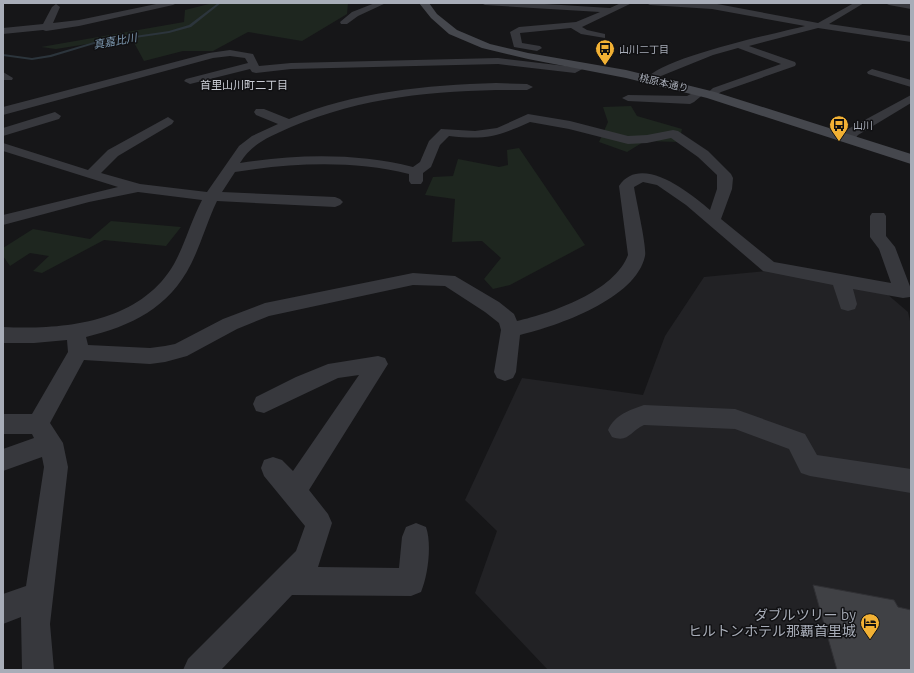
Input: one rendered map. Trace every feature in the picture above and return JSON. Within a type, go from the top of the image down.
[{"type":"main road","name":"桃原本通り","points":[[424,3],[440,22],[453,32],[468,39],[510,52],[651,80],[706,93],[911,159]]},
{"type":"street","points":[[3,31],[46,28],[79,23],[158,4],[173,3]]},
{"type":"street","points":[[344,22],[355,14],[382,3]]},
{"type":"street","points":[[537,48],[517,45],[515,32],[519,30],[574,26],[628,3]]},
{"type":"street","points":[[650,3],[705,4],[817,25],[911,39]]},
{"type":"street","points":[[651,80],[657,74],[709,53],[817,25],[840,16],[860,3]]},
{"type":"street","points":[[889,3],[911,6]]},
{"type":"street","points":[[482,4],[612,10]]},
{"type":"street","points":[[138,10],[148,19]]},
{"type":"street","points":[[46,28],[51,12]]},
{"type":"street","points":[[574,26],[584,32],[602,36]]},
{"type":"street","points":[[628,98],[690,100],[706,93],[791,64],[738,45]]},
{"type":"street","points":[[3,111],[213,55],[230,53],[246,54],[250,56],[256,70],[291,66],[498,61],[575,70],[583,66]]},
{"type":"street","points":[[189,80],[254,65]]},
{"type":"street","points":[[872,72],[911,84]]},
{"type":"street","points":[[38,670],[35,624],[56,467],[45,433],[77,342],[110,322],[130,314],[164,287],[178,273],[186,257],[200,220],[212,197],[245,146],[288,123],[312,113],[357,102],[427,90],[478,86],[527,86]]},
{"type":"street","points":[[848,138],[853,132],[911,98]]},
{"type":"street","points":[[260,112],[288,123]]},
{"type":"street","points":[[3,132],[55,116]]},
{"type":"street","points":[[230,169],[260,164],[358,162],[416,176],[426,164],[434,144],[446,132],[475,135],[500,131],[528,118],[570,125],[628,140],[647,139],[672,134],[678,136],[713,162],[718,169],[725,173],[726,178],[721,200],[713,220]]},
{"type":"street","points":[[92,174],[113,153],[168,121]]},
{"type":"street","points":[[3,146],[140,188],[212,197],[301,199],[334,202]]},
{"type":"street","points":[[511,330],[547,321],[592,300],[620,282],[633,266],[637,255],[626,196],[626,186],[633,180],[643,178],[662,182],[713,220],[769,267],[903,292],[887,247],[878,236],[878,216]]},
{"type":"street","points":[[173,192],[186,179]]},
{"type":"street","points":[[3,220],[88,198],[140,188]]},
{"type":"street","points":[[3,334],[33,334],[150,356],[180,350],[230,324],[265,310],[413,279],[449,280],[492,307],[507,319],[511,330],[505,372]]},
{"type":"street","points":[[841,281],[848,304]]},
{"type":"street","points":[[264,404],[304,383],[335,370],[378,364],[294,491]]},
{"type":"street","points":[[620,430],[626,423],[634,418],[644,415],[735,420],[797,441],[810,465],[911,481]]},
{"type":"street","points":[[3,424],[45,433]]},
{"type":"street","points":[[3,460],[45,433]]},
{"type":"street","points":[[199,670],[307,560],[319,523],[274,468]]},
{"type":"street","points":[[287,581],[411,582],[416,537]]},
{"type":"street","points":[[3,609],[40,595]]},
{"type":"shaded area","points":[[213,3],[348,3],[347,14],[302,41],[248,32],[213,51],[183,51],[144,61],[131,37],[56,49],[41,47],[184,22],[185,10]]},
{"type":"shaded area","points":[[631,106],[637,116],[682,129],[679,142],[645,141],[627,152],[599,142],[608,122],[603,107]]},
{"type":"shaded area","points":[[519,148],[585,245],[510,285],[493,289],[484,279],[501,258],[482,241],[452,242],[455,199],[425,195],[433,177],[453,176],[458,159],[499,167],[508,165],[507,150]]},
{"type":"shaded area","points":[[111,221],[181,227],[166,246],[104,240],[42,273],[33,271],[49,256],[30,253],[10,266],[3,256],[3,248],[33,229],[90,239]]},
{"type":"shaded area","points":[[786,269],[887,294],[908,312],[911,325],[911,670],[548,670],[475,593],[497,531],[465,500],[522,378],[643,395],[665,336],[704,277]]},
{"type":"building","name":"ダブルツリー by ヒルトンホテル那覇首里城","points":[[813,585],[894,600],[898,607],[911,610],[911,670],[837,670]]},
{"type":"waterway","name":"真嘉比川","points":[[3,55],[32,59],[50,56],[94,43],[169,32],[190,26],[220,3]]},
{"type":"place","name":"山川二丁目","points":[[605,66]]},
{"type":"place","name":"山川","points":[[839,142]]},
{"type":"place","name":"ダブルツリー by ヒルトンホテル那覇首里城","points":[[870,640]]},
{"type":"district","name":"首里山川町二丁目","points":[[244,85]]}]
